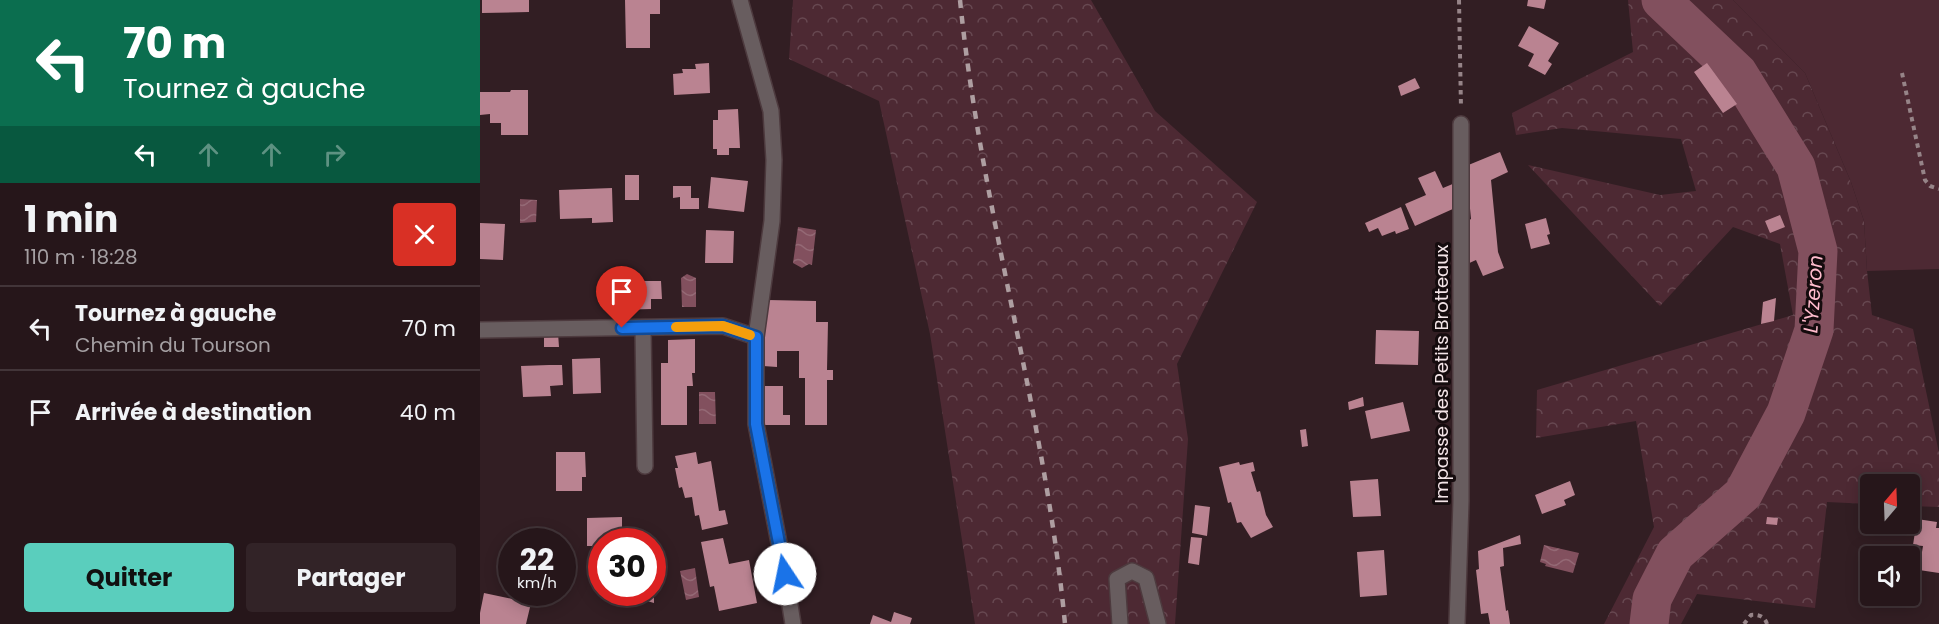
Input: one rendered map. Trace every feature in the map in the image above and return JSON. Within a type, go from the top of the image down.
[{"type":"street","points":[[740,0],[771,111],[774,160],[772,221],[756,337],[756,424],[793,624]]},
{"type":"street","name":"Impasse des Petits Brotteaux","points":[[1457,624],[1461,501],[1461,124]]},
{"type":"street","points":[[480,330],[723,326],[756,337]]},
{"type":"street","points":[[644,328],[645,466]]},
{"type":"street","points":[[1120,624],[1117,579],[1132,571],[1146,579],[1158,624]]},
{"type":"path","points":[[1459,0],[1461,124]]},
{"type":"path","points":[[1902,74],[1925,180],[1930,186],[1939,189]]},
{"type":"path","points":[[1744,624],[1751,615],[1756,614],[1762,617],[1767,624]]},
{"type":"green space","points":[[793,0],[1091,0],[1155,111],[1257,202],[1177,364],[1188,439],[1175,624],[975,624],[930,334],[879,101],[789,59]]},
{"type":"green space","points":[[1628,0],[1733,0],[1805,73],[1851,182],[1864,221],[1872,315],[1913,329],[1939,453],[1939,507],[1920,506],[1920,474],[1860,474],[1860,504],[1827,502],[1815,608],[1697,594],[1681,624],[1604,624],[1654,527],[1636,421],[1536,438],[1537,390],[1793,315],[1780,244],[1733,227],[1660,306],[1528,165],[1660,195],[1696,191],[1681,139],[1562,128],[1516,135],[1512,113],[1633,52]]},
{"type":"green space","points":[[1733,0],[1939,0],[1939,269],[1867,271],[1864,221],[1851,182],[1805,73]]},
{"type":"water","points":[[520,199],[537,200],[536,222],[520,223]]},
{"type":"water","points":[[798,227],[816,230],[812,265],[809,264],[802,268],[793,263]]},
{"type":"water","points":[[687,274],[696,278],[696,307],[682,307],[681,278]]},
{"type":"water","points":[[699,392],[715,392],[716,424],[699,424]]},
{"type":"water","points":[[1544,545],[1579,553],[1573,573],[1545,566],[1546,564],[1540,562]]},
{"type":"water","points":[[695,568],[699,597],[686,600],[680,571]]},
{"type":"building","points":[[482,0],[529,0],[529,12],[482,13]]},
{"type":"building","points":[[625,0],[660,0],[660,14],[650,14],[650,48],[626,48]]},
{"type":"building","points":[[1528,0],[1546,0],[1544,9],[1527,6]]},
{"type":"building","points":[[1529,26],[1559,43],[1548,61],[1552,64],[1545,75],[1528,66],[1534,54],[1518,46]]},
{"type":"building","points":[[709,63],[710,93],[674,95],[673,74],[683,73],[682,69],[696,69],[695,64]]},
{"type":"building","points":[[1707,63],[1737,104],[1723,113],[1694,72]]},
{"type":"building","points":[[1415,78],[1420,88],[1401,96],[1398,86]]},
{"type":"building","points":[[511,90],[528,90],[528,135],[501,135],[501,123],[490,123],[490,114],[480,115],[480,92],[510,92]]},
{"type":"building","points":[[738,109],[740,148],[729,148],[729,155],[717,155],[717,149],[713,149],[713,120],[718,120],[718,110]]},
{"type":"building","points":[[1500,152],[1508,172],[1491,180],[1498,252],[1504,268],[1483,276],[1476,260],[1465,265],[1466,222],[1471,219],[1466,166]]},
{"type":"building","points":[[1435,171],[1443,188],[1455,183],[1455,208],[1415,226],[1405,204],[1426,195],[1418,178]]},
{"type":"building","points":[[625,175],[639,175],[639,200],[625,200]]},
{"type":"building","points":[[711,177],[748,181],[744,212],[708,208]]},
{"type":"building","points":[[673,186],[691,186],[691,198],[699,198],[699,209],[680,209],[680,197],[673,198]]},
{"type":"building","points":[[612,188],[613,222],[592,223],[592,218],[560,219],[559,190]]},
{"type":"building","points":[[1401,207],[1409,229],[1382,236],[1378,228],[1369,232],[1365,223]]},
{"type":"building","points":[[1780,215],[1785,227],[1770,233],[1765,221]]},
{"type":"building","points":[[1546,218],[1550,244],[1531,249],[1525,224]]},
{"type":"building","points":[[480,223],[505,224],[503,260],[480,259]]},
{"type":"building","points":[[706,230],[734,231],[733,263],[705,263]]},
{"type":"building","points":[[616,281],[661,281],[662,299],[651,299],[651,309],[616,310]]},
{"type":"building","points":[[1776,298],[1774,321],[1761,324],[1763,302]]},
{"type":"building","points":[[768,300],[816,301],[816,322],[828,322],[827,370],[833,370],[833,380],[827,380],[827,425],[805,425],[805,378],[799,378],[799,351],[777,351],[777,367],[763,366]]},
{"type":"building","points":[[1376,330],[1419,331],[1418,365],[1375,364]]},
{"type":"building","points":[[544,333],[558,333],[559,347],[544,347]]},
{"type":"building","points":[[695,339],[693,386],[687,386],[687,425],[661,425],[661,363],[668,363],[668,340]]},
{"type":"building","points":[[600,358],[601,393],[573,394],[572,359]]},
{"type":"building","points":[[562,365],[563,385],[550,386],[551,396],[523,397],[521,366]]},
{"type":"building","points":[[763,386],[783,386],[783,415],[790,415],[790,425],[763,425]]},
{"type":"building","points":[[1363,397],[1364,406],[1349,410],[1348,402]]},
{"type":"building","points":[[1403,402],[1410,431],[1371,439],[1365,411]]},
{"type":"building","points":[[1306,429],[1308,446],[1302,447],[1300,430]]},
{"type":"building","points":[[556,452],[585,452],[586,477],[582,477],[582,491],[556,491]]},
{"type":"building","points":[[696,452],[698,464],[711,461],[719,511],[725,510],[728,524],[702,530],[699,515],[695,516],[692,497],[685,498],[682,487],[679,488],[675,456]]},
{"type":"building","points":[[1239,462],[1240,465],[1253,462],[1255,471],[1251,472],[1257,492],[1260,491],[1266,515],[1273,527],[1251,538],[1241,522],[1237,523],[1231,502],[1228,503],[1219,467]]},
{"type":"building","points":[[1378,479],[1381,516],[1353,517],[1350,481]]},
{"type":"building","points":[[1570,481],[1575,495],[1564,500],[1566,505],[1542,514],[1535,495]]},
{"type":"building","points":[[1195,505],[1210,507],[1207,536],[1192,533]]},
{"type":"building","points":[[622,517],[622,528],[588,528],[587,546],[587,518]]},
{"type":"building","points":[[1767,517],[1778,518],[1777,525],[1766,524]]},
{"type":"building","points":[[1920,519],[1937,522],[1939,573],[1920,570],[1923,546],[1913,545],[1915,534],[1920,534]]},
{"type":"building","points":[[1520,535],[1521,544],[1503,548],[1504,566],[1500,567],[1510,624],[1490,624],[1488,613],[1481,614],[1476,570],[1479,569],[1478,551]]},
{"type":"building","points":[[1191,537],[1202,538],[1199,565],[1188,563]]},
{"type":"building","points":[[723,538],[729,564],[749,560],[757,603],[719,611],[714,586],[710,587],[701,542]]},
{"type":"building","points":[[1384,550],[1387,595],[1360,597],[1357,552]]},
{"type":"building","points":[[484,593],[498,596],[498,606],[530,606],[526,624],[480,624]]},
{"type":"building","points":[[894,612],[912,618],[910,624],[870,624],[873,615],[891,622]]},
{"type":"waterway","name":"L'Yzeron","points":[[1649,624],[1652,599],[1675,554],[1743,494],[1786,413],[1814,330],[1818,251],[1796,167],[1738,73],[1661,0]]},
{"type":"railway","points":[[960,0],[982,157],[1043,467],[1056,546],[1065,624]]},
{"type":"slow traffic","points":[[676,327],[723,326],[750,335]]},
{"type":"route","points":[[622,328],[723,326],[756,337],[756,424],[785,574]]}]
